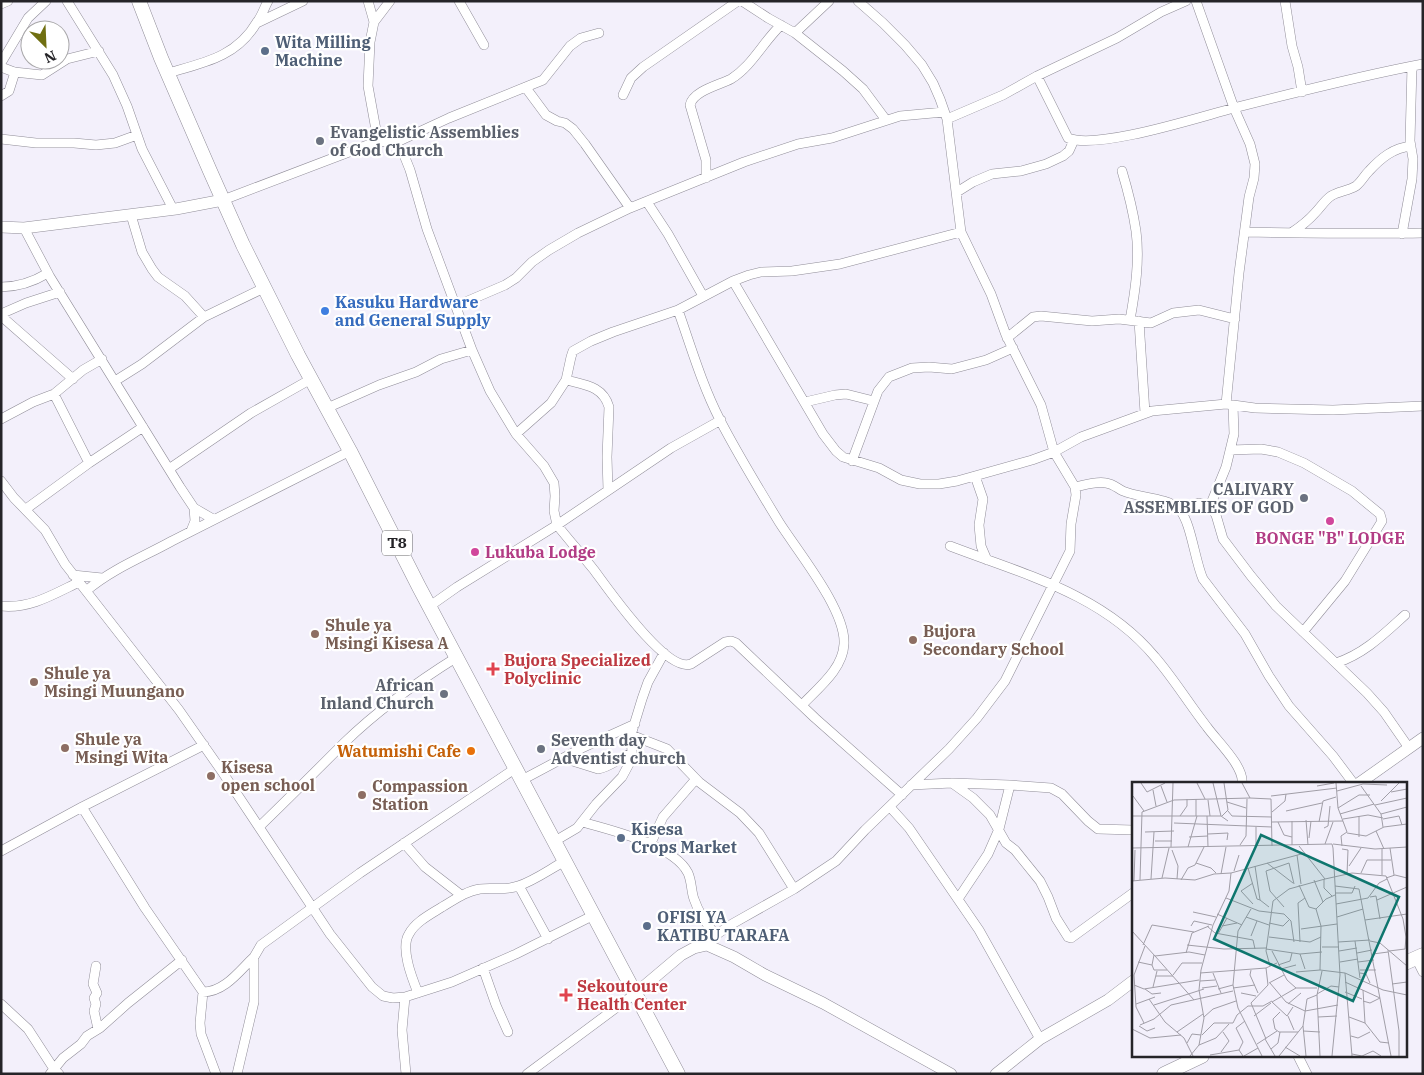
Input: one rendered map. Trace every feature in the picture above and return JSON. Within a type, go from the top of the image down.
[{"type":"main road","name":"T8","points":[[139,1],[223,200],[264,288],[419,587],[458,657],[678,1074]]},
{"type":"main road","points":[[1164,1074],[1198,1058]]},
{"type":"street","points":[[1,4],[8,1]]},
{"type":"street","points":[[46,1],[28,18],[1,65],[15,72],[42,75],[67,59],[99,51]]},
{"type":"street","points":[[67,1],[99,51],[127,106],[142,149],[173,209]]},
{"type":"street","points":[[168,73],[226,54],[240,43],[257,23],[268,1]]},
{"type":"street","points":[[257,23],[303,1]]},
{"type":"street","points":[[368,1],[374,22]]},
{"type":"street","points":[[378,141],[368,86],[370,42],[374,22],[390,1]]},
{"type":"street","points":[[459,1],[484,45]]},
{"type":"street","points":[[623,95],[631,78],[643,67],[740,1],[795,33],[854,80],[886,120]]},
{"type":"street","points":[[795,33],[829,1]]},
{"type":"street","points":[[530,1073],[636,993],[681,955],[694,948],[707,945],[716,935],[732,924],[794,889],[836,861],[865,830],[949,749],[993,699],[1005,681],[1070,551],[1070,524],[1076,495],[1075,487],[1054,452],[1041,406],[1008,338],[991,294],[961,232],[946,115],[933,83],[922,65],[894,34],[858,1]]},
{"type":"street","points":[[456,306],[505,285],[549,250],[578,233],[630,208],[744,162],[798,144],[832,138],[886,120],[918,113],[946,115],[975,108],[1125,34],[1161,12],[1186,1]]},
{"type":"street","points":[[1196,1],[1234,108],[1250,144],[1254,164],[1254,178],[1249,197],[1235,318],[1230,405],[1234,434],[1226,467],[1210,506]]},
{"type":"street","points":[[1285,1],[1302,92]]},
{"type":"street","points":[[706,178],[706,160],[690,105],[691,100],[701,92],[721,84],[745,68],[763,44],[781,25]]},
{"type":"street","points":[[1,227],[24,228],[173,209],[223,200],[378,141],[395,143],[449,118],[526,88],[548,76],[562,54],[575,41],[599,33]]},
{"type":"street","points":[[1038,76],[1068,138],[1074,140],[1102,140],[1160,128],[1368,75],[1423,64]]},
{"type":"street","points":[[1402,234],[1412,179],[1410,99],[1412,66]]},
{"type":"street","points":[[1,96],[9,91],[15,72]]},
{"type":"street","points":[[526,88],[546,115],[565,123],[586,144],[630,208]]},
{"type":"street","points":[[1,139],[96,146],[115,143],[137,135]]},
{"type":"street","points":[[957,192],[973,182],[992,174],[1021,171],[1046,164],[1064,156],[1069,151],[1074,140]]},
{"type":"street","points":[[395,143],[404,155],[410,170],[427,229],[472,350],[490,391],[516,434],[544,466],[554,483],[554,511],[557,525],[645,636],[664,654],[686,666],[725,642],[731,641],[736,643],[902,795]]},
{"type":"street","points":[[1291,233],[1306,223],[1330,196],[1357,184],[1368,171],[1391,152],[1411,146]]},
{"type":"street","points":[[1122,171],[1130,198],[1136,233],[1135,321],[1145,413]]},
{"type":"street","points":[[647,202],[668,234],[703,296]]},
{"type":"street","points":[[131,214],[142,252],[152,269],[158,277],[186,296],[204,318]]},
{"type":"street","points":[[24,228],[49,275],[194,508],[195,521],[191,531]]},
{"type":"street","points":[[516,434],[551,403],[566,380],[573,351],[580,346],[613,332],[678,310],[734,281],[761,272],[792,271],[840,264],[961,232]]},
{"type":"street","points":[[1245,232],[1423,233]]},
{"type":"street","points":[[1,287],[20,286],[49,275]]},
{"type":"street","points":[[45,296],[49,275]]},
{"type":"street","points":[[734,281],[823,434],[836,451],[843,457],[878,468],[901,480],[920,484],[939,484],[1032,460],[1054,452],[1081,437],[1145,413],[1170,409],[1230,405],[1255,408],[1333,410],[1423,406]]},
{"type":"street","points":[[115,381],[142,364],[204,318],[264,288]]},
{"type":"street","points":[[60,292],[45,296],[1,315],[73,378]]},
{"type":"street","points":[[678,310],[705,388],[720,420],[764,497],[827,594],[844,629],[842,658],[836,668],[802,705]]},
{"type":"street","points":[[1008,338],[1032,318],[1041,316],[1092,321],[1119,319],[1155,323],[1173,313],[1199,310],[1235,318]]},
{"type":"street","points":[[852,460],[878,391],[889,377],[912,368],[952,368],[986,360],[1013,348]]},
{"type":"street","points":[[326,408],[378,385],[472,350]]},
{"type":"street","points":[[1,420],[33,402],[54,394],[88,367],[102,359]]},
{"type":"street","points":[[170,469],[251,414],[311,379]]},
{"type":"street","points":[[566,380],[601,391],[607,401],[609,407],[608,490]]},
{"type":"street","points":[[54,394],[89,463]]},
{"type":"street","points":[[805,402],[846,394],[874,402]]},
{"type":"street","points":[[430,606],[457,587],[557,525],[671,448],[720,420]]},
{"type":"street","points":[[26,509],[143,426]]},
{"type":"street","points":[[1230,450],[1261,449],[1292,457],[1352,491],[1380,514],[1382,520],[1345,581],[1303,632]]},
{"type":"street","points":[[86,591],[102,578],[213,519],[350,451]]},
{"type":"street","points":[[975,476],[983,499],[979,525],[981,546],[987,560]]},
{"type":"street","points":[[1,481],[14,498],[45,530],[65,564],[204,745],[330,934],[372,987],[382,996],[393,998],[405,997],[452,982],[548,939],[594,915]]},
{"type":"street","points":[[1075,487],[1106,483],[1124,491],[1168,504],[1179,510],[1186,523],[1203,579],[1245,634],[1269,676],[1290,706],[1352,782]]},
{"type":"street","points":[[1179,510],[1199,503],[1210,506],[1216,515],[1223,539],[1245,569],[1276,606],[1347,673],[1384,712],[1409,748]]},
{"type":"street","points":[[194,508],[213,519]]},
{"type":"street","points":[[950,546],[1053,584],[1095,605],[1130,631],[1155,656],[1187,702],[1239,768],[1242,782]]},
{"type":"street","points":[[1,606],[25,606],[42,600],[76,578],[102,578]]},
{"type":"street","points":[[1336,663],[1366,649],[1405,615]]},
{"type":"street","points":[[555,841],[578,828],[596,804],[622,777],[630,764],[632,753],[631,735],[634,724],[648,682],[664,654]]},
{"type":"street","points":[[259,827],[345,742],[426,676],[458,657]]},
{"type":"street","points":[[1347,673],[1350,658]]},
{"type":"street","points":[[204,992],[216,990],[227,983],[254,957],[261,945],[404,843],[519,774],[563,758],[634,724]]},
{"type":"street","points":[[631,735],[667,750],[696,779],[740,813],[759,833],[794,889]]},
{"type":"street","points":[[1361,782],[1423,738]]},
{"type":"street","points":[[1,851],[82,807],[204,745]]},
{"type":"street","points":[[563,758],[598,769],[632,753]]},
{"type":"street","points":[[650,845],[663,817],[696,779]]},
{"type":"street","points":[[912,785],[952,783],[1010,784],[1051,788],[1062,794],[1098,829],[1132,830]]},
{"type":"street","points":[[952,783],[973,798],[990,815],[1006,843],[1040,882],[1056,918],[1068,937],[1071,938],[1132,894]]},
{"type":"street","points":[[958,899],[988,854],[999,829],[1010,784]]},
{"type":"street","points":[[82,807],[134,892],[204,992],[200,1023],[216,1074]]},
{"type":"street","points":[[890,807],[909,828],[979,930],[1040,1039]]},
{"type":"street","points":[[582,822],[632,836],[676,858],[683,864],[691,881],[693,898],[700,914],[716,935]]},
{"type":"street","points":[[404,843],[430,871],[461,896]]},
{"type":"street","points":[[418,993],[408,960],[406,946],[408,934],[430,915],[461,896],[481,888],[506,889],[519,886],[565,861]]},
{"type":"street","points":[[519,886],[548,939]]},
{"type":"street","points":[[707,945],[734,957],[764,975],[823,1004],[951,1074]]},
{"type":"street","points":[[237,1074],[254,1002],[254,957]]},
{"type":"street","points":[[1415,959],[1423,972]]},
{"type":"street","points":[[54,1072],[63,1058],[87,1036],[182,960]]},
{"type":"street","points":[[96,966],[93,984],[97,993],[94,998],[96,1004],[94,1011],[98,1029]]},
{"type":"street","points":[[483,968],[496,1006],[508,1032]]},
{"type":"street","points":[[996,1074],[1040,1039],[1108,1000],[1132,982]]},
{"type":"street","points":[[405,997],[402,1030],[406,1074]]},
{"type":"street","points":[[1,1004],[28,1029],[47,1057],[54,1072]]},
{"type":"street","points":[[47,1057],[63,1058]]},
{"type":"street","points":[[1299,1058],[1307,1074]]},
{"type":"place","name":"Wita Milling Machine","points":[[265,51]]},
{"type":"place","name":"Evangelistic Assemblies of God Church","points":[[320,141]]},
{"type":"place","name":"Kasuku Hardware and General Supply","points":[[325,311]]},
{"type":"place","name":"CALIVARY ASSEMBLIES OF GOD","points":[[1304,498]]},
{"type":"place","name":"BONGE \"B\" LODGE","points":[[1330,521]]},
{"type":"place","name":"Lukuba Lodge","points":[[475,552]]},
{"type":"place","name":"Shule ya Msingi Kisesa A","points":[[315,634]]},
{"type":"place","name":"Bujora Secondary School","points":[[913,640]]},
{"type":"place","name":"Bujora Specialized Polyclinic","points":[[493,669]]},
{"type":"place","name":"Shule ya Msingi Muungano","points":[[34,682]]},
{"type":"place","name":"African Inland Church","points":[[444,694]]},
{"type":"place","name":"Shule ya Msingi Wita","points":[[65,748]]},
{"type":"place","name":"Seventh day Adventist church","points":[[541,749]]},
{"type":"place","name":"Watumishi Cafe","points":[[471,751]]},
{"type":"place","name":"Kisesa open school","points":[[211,776]]},
{"type":"place","name":"Compassion Station","points":[[362,795]]},
{"type":"place","name":"Kisesa Crops Market","points":[[621,838]]},
{"type":"place","name":"OFISI YA KATIBU TARAFA","points":[[647,926]]},
{"type":"place","name":"Sekoutoure Health Center","points":[[566,995]]}]
